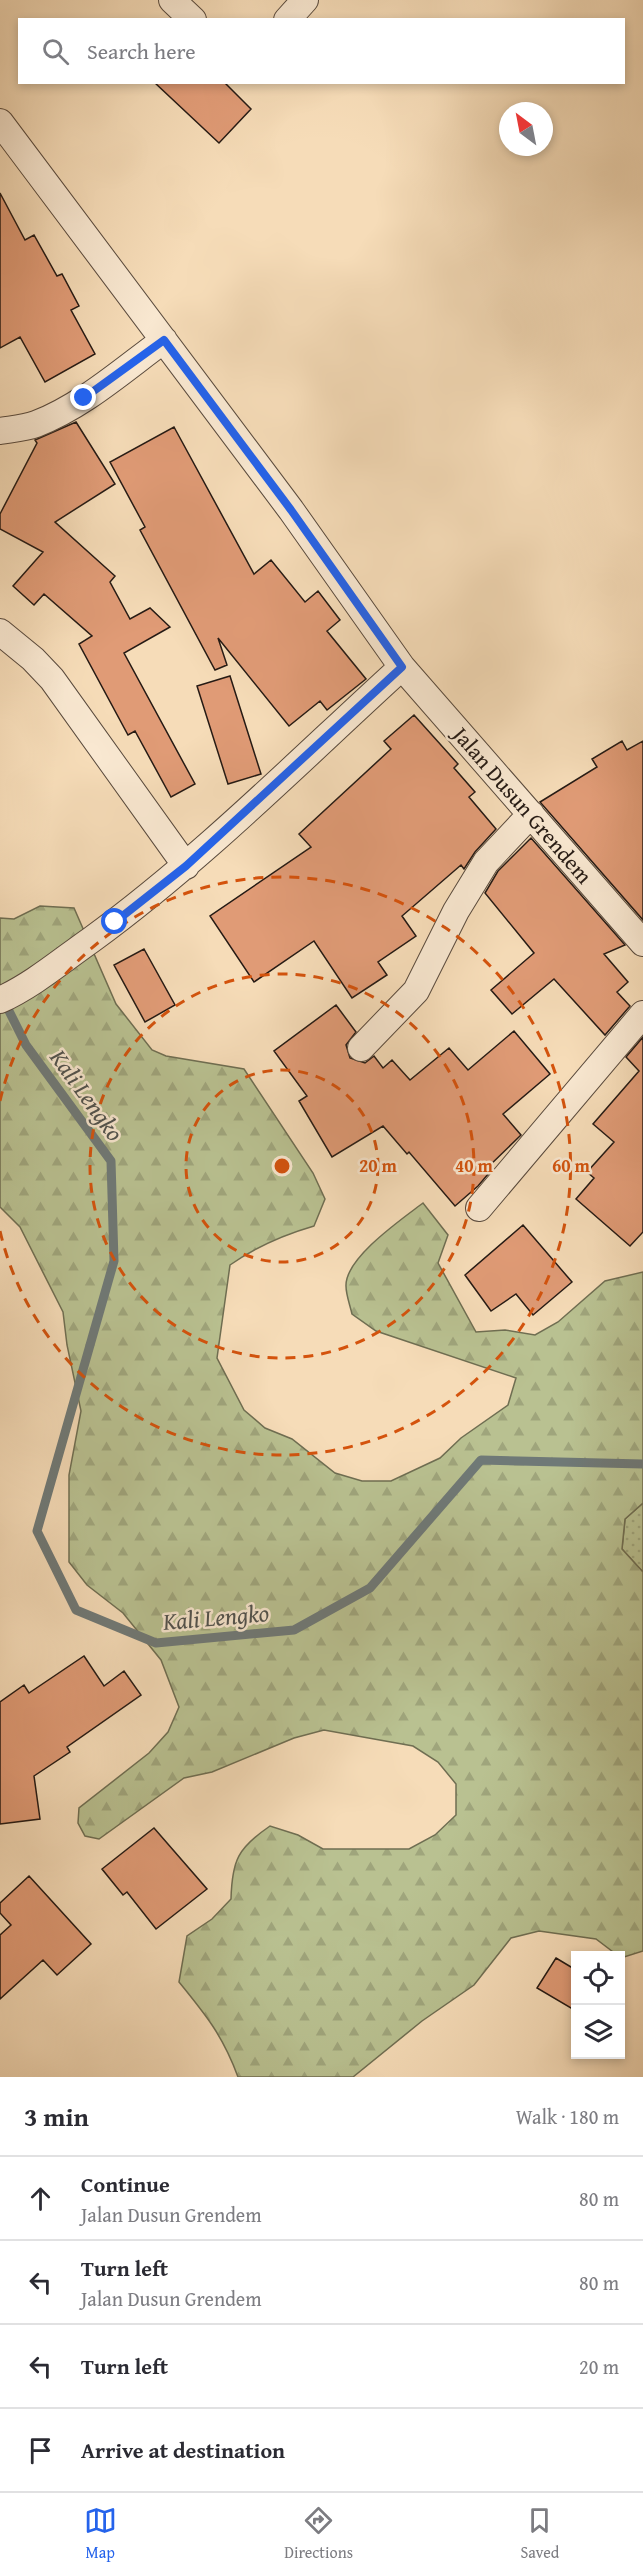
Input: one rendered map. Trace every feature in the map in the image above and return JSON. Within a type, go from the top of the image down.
[{"type":"street","points":[[172,0],[191,18]]},
{"type":"street","points":[[289,18],[305,0]]},
{"type":"street","name":"Jalan Dusun Grendem","points":[[0,122],[291,510],[402,667],[643,943]]},
{"type":"street","points":[[0,431],[35,425],[84,398],[164,340]]},
{"type":"street","points":[[0,632],[33,659],[52,679],[186,866]]},
{"type":"street","points":[[10,996],[115,922],[186,866],[402,667]]},
{"type":"street","points":[[361,1048],[416,991],[456,911],[486,862],[531,814]]},
{"type":"street","points":[[479,1208],[643,1014]]},
{"type":"green space","points":[[40,906],[74,908],[116,1004],[152,1050],[166,1056],[244,1069],[313,1173],[325,1199],[314,1226],[270,1242],[230,1265],[217,1358],[244,1410],[265,1428],[292,1439],[335,1473],[362,1481],[391,1481],[440,1458],[461,1438],[508,1405],[516,1378],[376,1331],[352,1314],[346,1286],[348,1275],[355,1263],[376,1240],[423,1203],[448,1235],[438,1263],[476,1332],[505,1330],[535,1335],[558,1322],[605,1281],[643,1272],[643,1503],[625,1519],[622,1549],[643,1572],[643,1951],[625,1957],[625,1951],[612,1951],[596,1939],[539,1931],[511,1938],[474,1985],[422,2021],[353,2077],[238,2077],[213,2027],[179,1982],[187,1936],[212,1919],[231,1899],[235,1865],[244,1848],[270,1826],[298,1835],[323,1849],[409,1849],[435,1835],[456,1815],[456,1784],[438,1762],[413,1746],[324,1730],[294,1738],[212,1772],[184,1778],[99,1839],[85,1836],[78,1823],[79,1808],[149,1753],[168,1732],[179,1707],[161,1660],[123,1613],[87,1585],[69,1562],[69,1475],[81,1411],[67,1345],[63,1312],[20,1227],[0,1207],[0,918],[14,919]]},
{"type":"green space","points":[[643,1503],[643,1572],[622,1549],[625,1519]]},
{"type":"building","points":[[156,84],[226,84],[251,109],[219,143]]},
{"type":"building","points":[[0,193],[25,240],[34,235],[57,276],[62,274],[79,306],[71,310],[95,354],[45,382],[20,337],[0,348]]},
{"type":"building","points":[[76,422],[115,484],[55,522],[115,576],[110,582],[130,619],[150,608],[170,627],[124,653],[195,784],[171,797],[135,731],[128,735],[79,644],[92,636],[44,594],[34,605],[13,586],[43,552],[0,529],[0,514],[37,443],[35,440]]},
{"type":"building","points":[[174,427],[254,574],[271,560],[305,602],[318,591],[340,620],[327,631],[366,679],[327,710],[320,701],[289,726],[218,638],[227,665],[215,670],[140,530],[145,527],[110,462]]},
{"type":"building","points":[[230,676],[261,774],[228,784],[197,686]]},
{"type":"building","points":[[414,715],[458,764],[454,768],[475,792],[469,797],[496,829],[475,852],[464,869],[461,865],[402,916],[416,936],[378,962],[387,975],[352,998],[314,941],[254,982],[210,916],[311,847],[299,834],[391,749],[384,741]]},
{"type":"building","points":[[622,741],[627,750],[643,741],[643,920],[540,802],[597,767],[592,759]]},
{"type":"building","points":[[531,838],[625,945],[604,954],[628,982],[617,992],[630,1006],[605,1035],[554,979],[512,1014],[491,990],[534,953],[485,893],[498,871]]},
{"type":"building","points":[[144,949],[175,1005],[145,1022],[114,965]]},
{"type":"building","points":[[336,1005],[356,1032],[346,1045],[350,1058],[365,1063],[374,1056],[383,1068],[392,1060],[410,1080],[449,1048],[468,1070],[514,1031],[550,1074],[503,1114],[521,1135],[486,1169],[489,1173],[478,1186],[455,1206],[409,1152],[407,1154],[383,1126],[332,1157],[299,1101],[307,1096],[274,1051]]},
{"type":"building","points":[[643,1037],[643,1232],[630,1246],[576,1199],[594,1178],[587,1172],[614,1142],[593,1124],[639,1071],[626,1057]]},
{"type":"building","points":[[523,1225],[572,1282],[533,1315],[516,1294],[491,1311],[465,1275]]},
{"type":"building","points":[[84,1656],[104,1686],[124,1671],[141,1695],[67,1747],[70,1752],[34,1776],[40,1819],[0,1824],[0,1702],[24,1685],[29,1693]]},
{"type":"building","points":[[154,1828],[207,1889],[156,1929],[127,1892],[123,1895],[102,1869]]},
{"type":"building","points":[[29,1876],[91,1944],[57,1975],[43,1960],[0,1999],[0,1935],[11,1925],[0,1913],[0,1903]]},
{"type":"building","points":[[556,1958],[571,1967],[571,2008],[537,1988]]},
{"type":"waterway","name":"Kali Lengko","points":[[4,1001],[26,1045],[111,1161],[114,1261],[37,1531],[76,1610],[156,1643],[294,1630],[370,1588],[481,1460],[643,1464]]},
{"type":"route","points":[[84,398],[164,340],[291,510],[402,667],[186,866],[115,922]]}]
